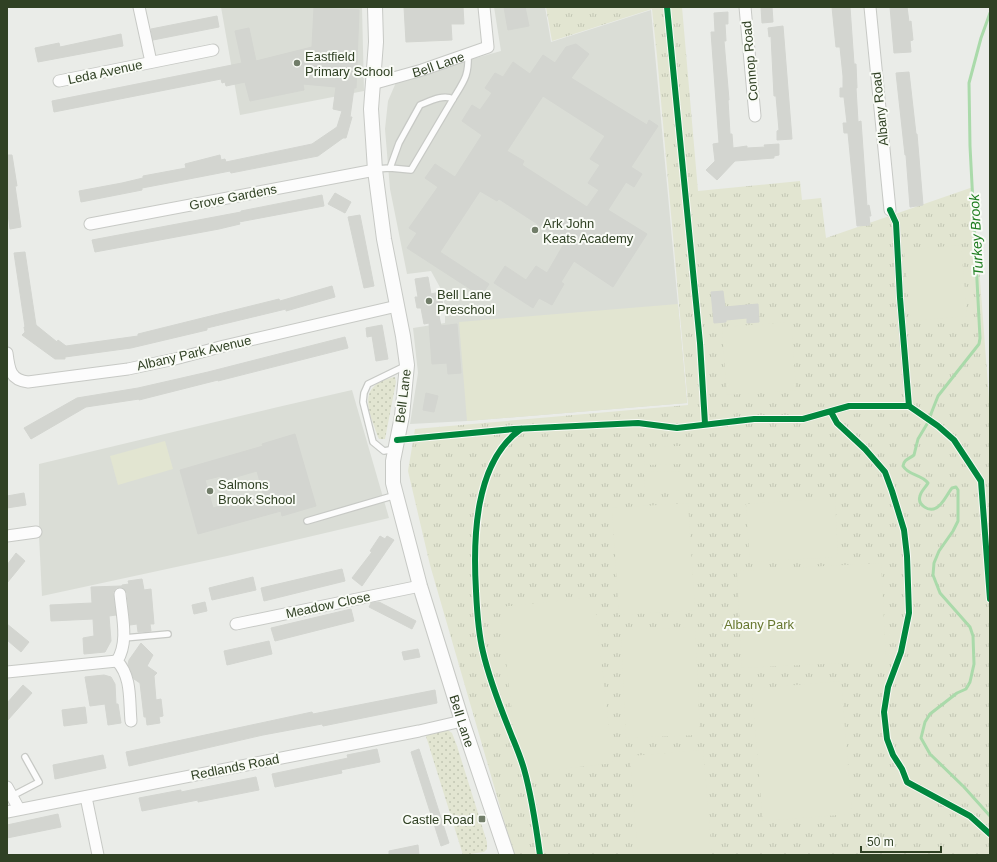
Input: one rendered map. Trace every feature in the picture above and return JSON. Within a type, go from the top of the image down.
[{"type":"street","name":"Leda Avenue","points":[[139,7],[151,62]]},
{"type":"street","points":[[372,84],[376,42],[375,7]]},
{"type":"street","name":"Bell Lane","points":[[484,7],[488,47],[422,70],[372,84],[371,109],[375,170],[382,226],[406,352],[407,365],[402,416],[395,449],[393,478],[396,495],[420,586],[462,721],[507,855]]},
{"type":"street","name":"Connop Road","points":[[745,7],[755,116]]},
{"type":"street","name":"Albany Road","points":[[870,7],[890,210]]},
{"type":"street","name":"Leda Avenue","points":[[59,81],[213,50]]},
{"type":"street","name":"Grove Gardens","points":[[90,224],[375,170]]},
{"type":"street","name":"Albany Park Avenue","points":[[7,353],[8,365],[11,372],[21,381],[28,382],[128,369],[397,306]]},
{"type":"street","points":[[7,536],[36,532]]},
{"type":"street","name":"Meadow Close","points":[[236,624],[420,586]]},
{"type":"street","points":[[116,661],[124,646],[120,594]]},
{"type":"street","points":[[7,672],[116,661]]},
{"type":"street","points":[[116,661],[123,668],[127,678],[131,721]]},
{"type":"street","name":"Redlands Road","points":[[7,812],[411,733],[462,721]]},
{"type":"street","points":[[9,791],[19,809]]},
{"type":"street","points":[[86,797],[98,855]]},
{"type":"lane","points":[[375,170],[390,168],[411,170],[466,77],[468,54]]},
{"type":"lane","points":[[390,168],[399,143],[420,105],[439,98],[449,97],[453,99]]},
{"type":"lane","points":[[890,210],[896,224],[907,385]]},
{"type":"lane","points":[[395,449],[384,451],[373,442],[363,402],[364,393],[368,384],[407,365]]},
{"type":"lane","points":[[307,521],[396,495]]},
{"type":"lane","points":[[124,638],[168,634]]},
{"type":"lane","points":[[9,791],[39,782],[25,756]]},
{"type":"shaded area","name":"Eastfield Primary School","points":[[221,7],[362,7],[364,91],[240,115]]},
{"type":"shaded area","name":"Ark John Keats Academy","points":[[494,7],[545,7],[551,42],[651,10],[687,403],[467,421],[410,424],[418,373],[413,328],[445,323],[445,307],[442,291],[431,271],[407,274],[390,189],[385,129],[388,101],[397,80],[501,51]]},
{"type":"shaded area","name":"Salmons Brook School","points":[[352,390],[389,518],[227,556],[42,596],[39,536],[39,464]]},
{"type":"green space","name":"Albany Park","points":[[546,7],[682,7],[698,191],[800,181],[802,200],[821,198],[826,238],[973,187],[990,412],[990,855],[514,855],[430,565],[408,471],[415,429],[688,405],[652,9],[552,41]]},
{"type":"green space","points":[[961,245],[967,316],[911,321],[904,250]]},
{"type":"green space","points":[[678,304],[687,403],[467,421],[459,322]]},
{"type":"green space","points":[[791,322],[796,390],[727,395],[722,327]]},
{"type":"green space","points":[[395,377],[396,382],[385,439],[379,439],[369,409],[368,400],[374,386],[382,381]]},
{"type":"green space","points":[[165,441],[173,469],[118,485],[110,456]]},
{"type":"green space","points":[[680,446],[681,464],[645,465],[644,447]]},
{"type":"green space","points":[[681,471],[681,490],[645,491],[644,472]]},
{"type":"green space","points":[[835,498],[838,557],[750,562],[746,504]]},
{"type":"green space","points":[[688,503],[695,610],[619,615],[612,508]]},
{"type":"green space","points":[[881,563],[886,661],[742,668],[737,571]]},
{"type":"green space","points":[[594,597],[613,763],[519,774],[500,607]]},
{"type":"green space","points":[[695,627],[700,735],[626,738],[621,630]]},
{"type":"green space","points":[[841,681],[852,814],[763,821],[752,689]]},
{"type":"green space","points":[[446,729],[452,733],[457,746],[487,842],[487,849],[484,852],[463,855],[425,733]]},
{"type":"green space","points":[[703,750],[712,855],[638,855],[630,756]]},
{"type":"building","points":[[404,7],[463,7],[464,24],[451,24],[452,40],[406,42]]},
{"type":"building","points":[[504,7],[525,7],[529,26],[508,30]]},
{"type":"building","points":[[761,7],[772,7],[773,22],[762,23]]},
{"type":"building","points":[[832,7],[850,7],[854,64],[856,64],[858,122],[861,121],[867,206],[869,205],[871,216],[869,216],[870,225],[857,226],[848,133],[844,133],[843,123],[847,123],[844,97],[840,97],[840,88],[843,88],[843,76],[840,47],[836,47]]},
{"type":"building","points":[[890,7],[907,7],[909,22],[911,21],[913,40],[910,41],[911,52],[894,53]]},
{"type":"building","points":[[314,8],[359,10],[356,88],[354,88],[350,117],[352,117],[346,138],[343,138],[318,156],[142,188],[142,190],[81,202],[79,191],[122,183],[143,178],[143,176],[186,168],[185,164],[220,155],[221,160],[225,159],[226,162],[312,144],[337,127],[342,111],[333,109],[336,87],[303,84],[304,90],[250,101],[245,82],[226,86],[225,82],[222,83],[221,79],[54,112],[52,101],[242,63],[235,31],[249,28],[256,61],[312,47]]},
{"type":"building","points":[[728,12],[728,24],[725,24],[726,41],[724,41],[730,134],[732,134],[733,148],[747,146],[747,148],[765,147],[764,145],[779,144],[779,155],[774,156],[774,158],[735,161],[717,180],[706,170],[715,161],[713,144],[719,143],[711,32],[715,32],[714,13]]},
{"type":"building","points":[[217,16],[219,27],[153,40],[151,29]]},
{"type":"building","points":[[783,26],[792,139],[777,140],[777,131],[779,130],[776,96],[774,96],[771,36],[769,37],[768,28]]},
{"type":"building","points":[[121,34],[123,46],[38,62],[35,48],[59,43],[60,47]]},
{"type":"building","points":[[576,44],[589,54],[571,78],[647,125],[649,120],[658,126],[631,167],[642,174],[634,187],[626,182],[608,210],[647,234],[613,287],[574,261],[561,282],[564,284],[552,305],[539,298],[533,308],[494,283],[505,266],[526,280],[536,266],[547,273],[565,242],[499,199],[497,201],[480,191],[440,252],[489,284],[481,296],[407,248],[417,233],[409,228],[438,187],[425,178],[435,164],[455,177],[482,135],[462,121],[472,105],[480,110],[492,93],[485,88],[495,73],[503,77],[513,62],[530,74],[543,55],[555,63],[566,47]],"holes":[[[543,96],[605,136],[590,159],[600,165],[588,183],[599,190],[587,207],[522,165],[524,161],[507,151]]]},
{"type":"building","points":[[909,72],[917,134],[923,205],[910,207],[906,155],[896,73]]},
{"type":"building","points":[[7,155],[12,155],[21,227],[10,229],[7,206]]},
{"type":"building","points":[[335,193],[351,202],[345,213],[328,204]]},
{"type":"building","points":[[322,195],[324,206],[239,222],[240,224],[219,229],[95,252],[92,240],[241,212]]},
{"type":"building","points":[[360,215],[374,286],[364,288],[348,217]]},
{"type":"building","points":[[25,252],[36,325],[57,342],[58,340],[66,346],[138,336],[138,334],[279,299],[280,301],[332,286],[335,297],[286,311],[286,309],[131,348],[65,357],[65,359],[55,359],[22,335],[25,332],[25,327],[14,253]]},
{"type":"building","points":[[428,277],[431,294],[440,292],[443,305],[437,306],[441,326],[457,324],[461,373],[448,374],[447,363],[432,364],[429,323],[424,324],[421,308],[417,308],[415,297],[418,297],[415,279]]},
{"type":"building","points":[[723,291],[725,307],[758,304],[759,322],[747,323],[747,318],[714,323],[711,292]]},
{"type":"building","points":[[382,325],[388,359],[376,361],[372,336],[367,337],[366,328]]},
{"type":"building","points":[[345,337],[348,348],[139,400],[86,407],[31,439],[24,428],[77,398],[138,388],[208,372]]},
{"type":"building","points":[[426,393],[438,396],[434,412],[423,410]]},
{"type":"building","points":[[295,434],[316,506],[282,516],[281,511],[198,534],[180,470],[263,446],[262,444]],"holes":[[[257,471],[263,493],[213,508],[205,480],[221,476],[222,481]]]},
{"type":"building","points":[[24,493],[26,505],[7,508],[7,496]]},
{"type":"building","points":[[380,536],[385,539],[387,536],[394,540],[362,586],[352,578],[372,552],[370,551]]},
{"type":"building","points":[[16,553],[25,561],[7,583],[7,565]]},
{"type":"building","points":[[342,569],[345,581],[264,601],[261,588]]},
{"type":"building","points":[[253,577],[256,590],[212,600],[209,588]]},
{"type":"building","points":[[142,579],[144,590],[151,589],[154,624],[150,624],[151,631],[138,632],[137,624],[130,625],[127,593],[120,587],[116,588],[113,592],[116,615],[109,616],[111,641],[105,652],[84,654],[83,638],[94,636],[93,619],[51,621],[50,605],[92,603],[91,587],[122,586],[129,584],[128,581]]},
{"type":"building","points":[[205,602],[207,611],[194,614],[192,605]]},
{"type":"building","points":[[379,602],[416,621],[412,629],[369,607],[371,603]]},
{"type":"building","points":[[351,609],[354,621],[275,641],[271,628]]},
{"type":"building","points":[[7,624],[29,642],[21,652],[7,640]]},
{"type":"building","points":[[269,641],[272,654],[227,665],[224,651]]},
{"type":"building","points":[[141,643],[153,655],[147,666],[157,673],[154,676],[156,700],[161,699],[163,716],[159,717],[160,723],[147,725],[146,717],[144,717],[140,683],[134,679],[128,664],[129,660]]},
{"type":"building","points":[[418,649],[420,657],[404,660],[402,652]]},
{"type":"building","points":[[104,675],[111,677],[115,684],[116,704],[118,704],[121,723],[108,725],[105,704],[90,706],[85,677]]},
{"type":"building","points":[[23,685],[32,693],[7,721],[7,703]]},
{"type":"building","points":[[435,690],[437,703],[323,726],[322,724],[263,735],[129,766],[126,752],[312,712],[313,714]]},
{"type":"building","points":[[85,707],[87,723],[64,726],[62,710]]},
{"type":"building","points":[[377,749],[380,762],[341,770],[342,773],[275,787],[272,774],[348,758],[347,755]]},
{"type":"building","points":[[419,749],[449,843],[441,846],[411,752]]},
{"type":"building","points":[[103,755],[106,768],[55,779],[53,765]]},
{"type":"building","points":[[256,777],[259,790],[142,811],[139,798],[181,790],[181,792]]},
{"type":"building","points":[[58,814],[61,827],[7,838],[7,825]]},
{"type":"building","points":[[418,845],[419,855],[389,855],[389,851]]},
{"type":"waterway","name":"Turkey Brook","points":[[990,13],[981,38],[969,83],[970,146],[980,338],[979,344],[938,396],[927,424],[918,439],[914,455],[906,460],[903,466],[908,472],[922,478],[928,483],[921,492],[920,496],[920,502],[924,507],[930,509],[938,507],[952,488],[956,487],[958,490],[958,521],[939,551],[934,563],[933,575],[940,593],[970,627],[973,636],[974,664],[970,682],[966,689],[957,693],[930,714],[925,722],[921,738],[930,754],[964,787],[990,816]]},
{"type":"cycle path","points":[[667,7],[700,343],[705,424]]},
{"type":"cycle path","points":[[890,210],[896,223],[900,298],[909,406]]},
{"type":"cycle path","points":[[397,440],[514,429],[638,423],[677,428],[754,419],[803,419],[849,406],[909,406],[938,426],[954,440],[981,481],[990,599]]},
{"type":"cycle path","points":[[831,412],[837,423],[865,449],[885,472],[904,530],[907,556],[909,613],[901,652],[888,687],[884,712],[887,739],[893,755],[902,769],[907,782],[970,816],[990,834]]},
{"type":"cycle path","points":[[521,429],[505,443],[494,461],[485,481],[477,526],[475,571],[477,614],[481,644],[494,691],[524,769],[532,801],[540,855]]},
{"type":"place","name":"Eastfield Primary School","points":[[297,63]]},
{"type":"place","name":"Ark John Keats Academy","points":[[535,230]]},
{"type":"place","name":"Bell Lane Preschool","points":[[429,301]]},
{"type":"place","name":"Salmons Brook School","points":[[210,491]]},
{"type":"place","name":"Castle Road","points":[[482,819]]}]
